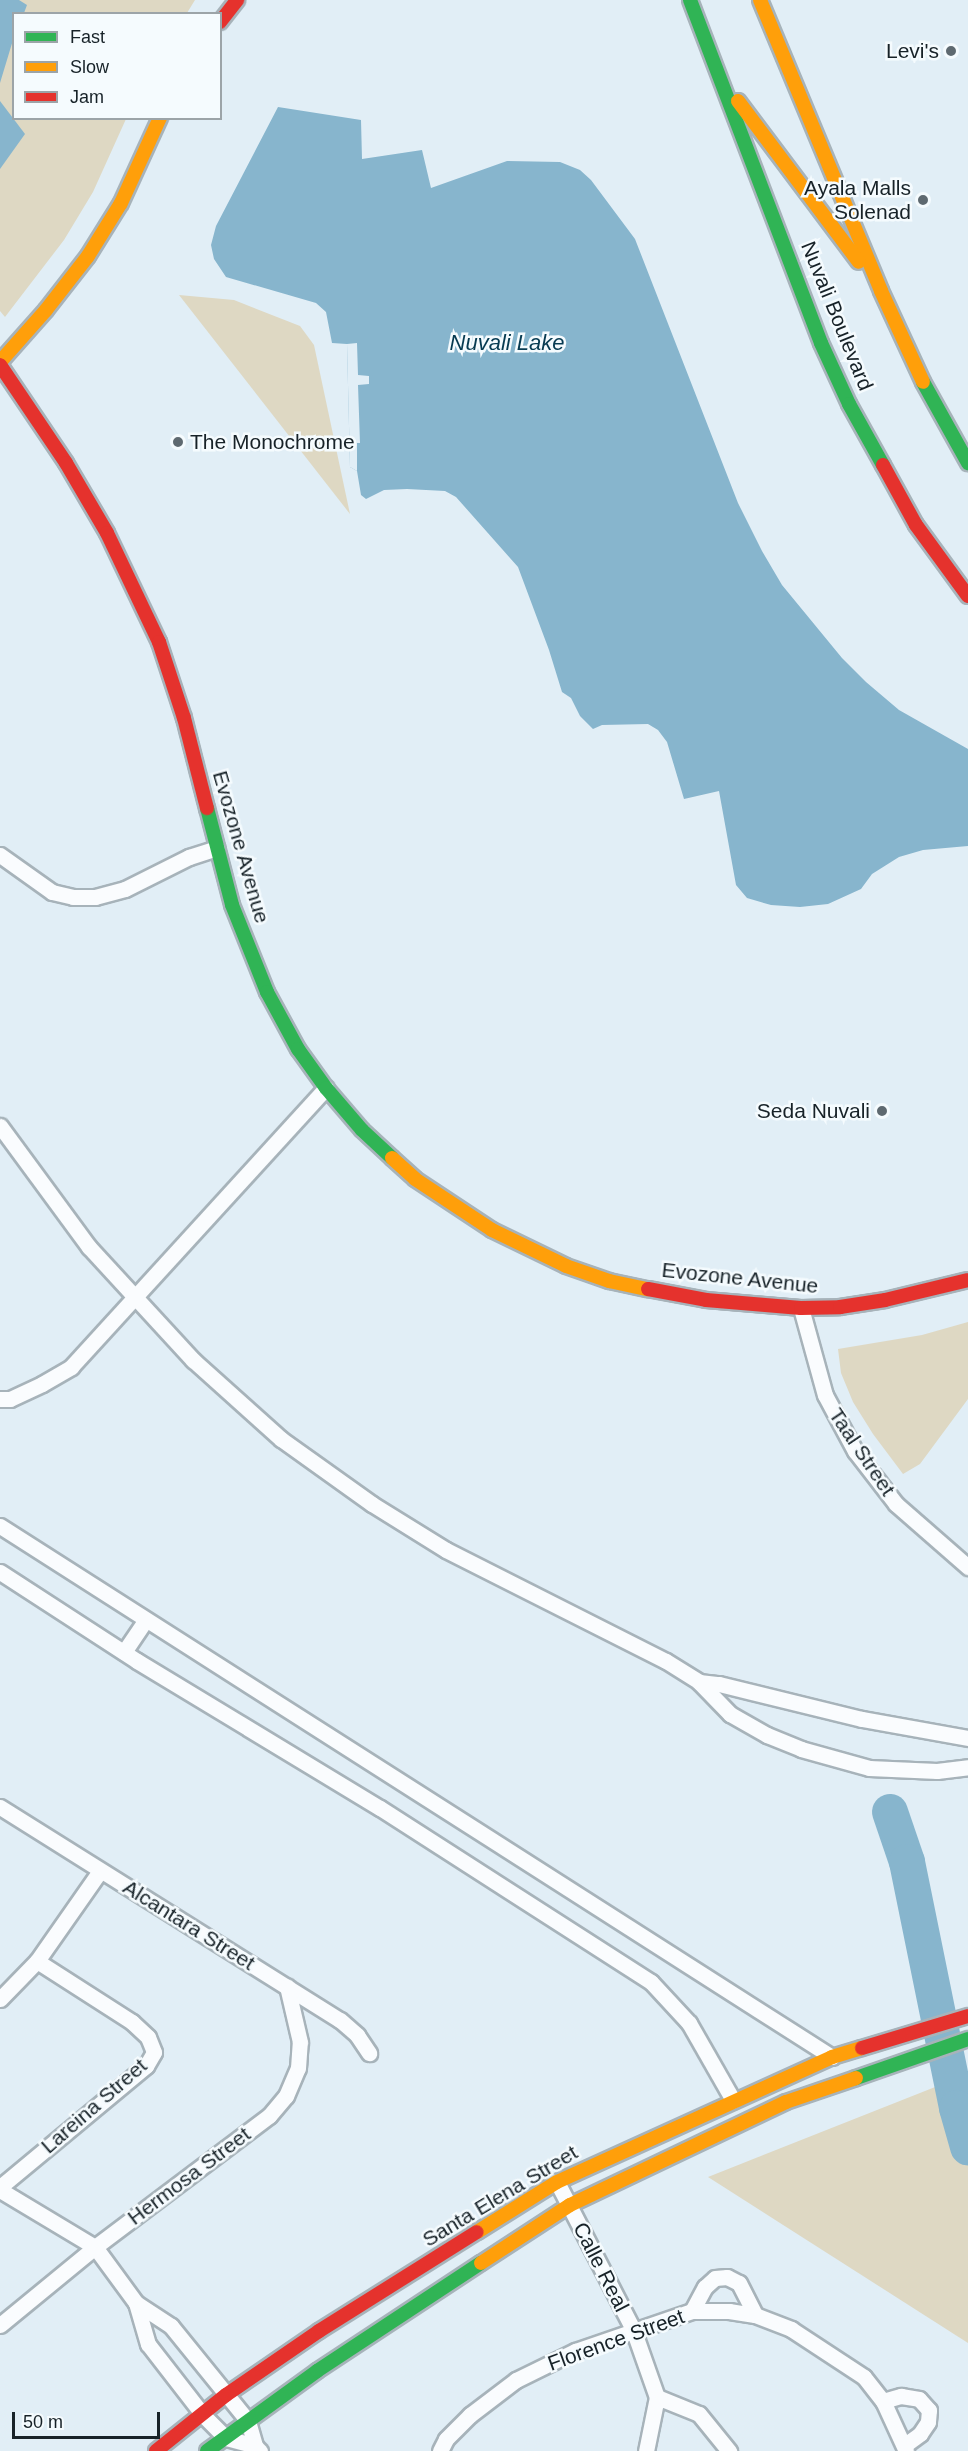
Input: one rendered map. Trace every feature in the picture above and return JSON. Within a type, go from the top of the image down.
[{"type":"street","points":[[222,19],[237,0]]},
{"type":"street","name":"Nuvali Boulevard","points":[[690,0],[820,343],[849,405],[916,525],[968,596]]},
{"type":"street","points":[[760,0],[880,291],[929,396],[968,463]]},
{"type":"street","points":[[721,78],[880,291]]},
{"type":"street","points":[[0,364],[88,256],[121,203],[159,120]]},
{"type":"street","name":"Evozone Avenue","points":[[0,364],[66,463],[107,533],[159,642],[184,718],[232,905],[267,992],[298,1049],[326,1088],[362,1130],[423,1184],[492,1230],[566,1266],[609,1281],[670,1294],[801,1308],[840,1307],[874,1302],[968,1280]]},
{"type":"street","points":[[0,855],[52,892],[95,897],[126,888],[189,857],[217,848]]},
{"type":"street","points":[[0,1399],[10,1399],[71,1367],[326,1088]]},
{"type":"street","points":[[0,1126],[89,1247],[193,1360],[281,1439],[372,1504],[446,1550],[628,1641],[699,1682],[730,1714],[767,1735],[801,1749],[869,1768],[937,1771],[968,1767]]},
{"type":"street","name":"Taal Street","points":[[801,1308],[825,1395],[855,1451],[896,1504],[968,1567]]},
{"type":"street","points":[[0,1526],[145,1621],[832,2057]]},
{"type":"street","points":[[0,1572],[124,1652],[380,1808],[651,1982],[689,2024],[733,2100]]},
{"type":"street","points":[[124,1652],[145,1621]]},
{"type":"street","points":[[699,1682],[719,1684],[862,1719],[968,1738]]},
{"type":"street","name":"Alcantara Street","points":[[0,1807],[340,2020],[357,2036],[369,2054]]},
{"type":"street","points":[[0,1999],[37,1961],[100,1870]]},
{"type":"street","name":"Lareina Street","points":[[0,2188],[146,2066],[154,2052],[148,2037],[132,2022],[37,1961]]},
{"type":"street","name":"Hermosa Street","points":[[0,2325],[95,2247],[269,2116],[286,2096],[298,2068],[300,2042],[287,1986]]},
{"type":"street","name":"Santa Elena Street","points":[[156,2451],[226,2395],[319,2331],[557,2181],[832,2057],[968,2016]]},
{"type":"street","points":[[923,2029],[929,2051]]},
{"type":"street","name":"Santa Elena Street","points":[[207,2451],[317,2370],[570,2205],[786,2102],[963,2040]]},
{"type":"street","name":"Calle Real","points":[[557,2181],[633,2329],[657,2397]]},
{"type":"street","points":[[0,2188],[95,2247],[136,2303],[148,2344],[203,2415],[226,2438],[258,2448]]},
{"type":"street","points":[[692,2311],[705,2287],[715,2278],[727,2277],[738,2283],[755,2315]]},
{"type":"street","points":[[136,2303],[171,2326],[248,2421],[258,2448]]},
{"type":"street","name":"Florence Street","points":[[440,2451],[446,2439],[470,2415],[516,2380],[575,2350],[692,2311],[729,2311],[755,2315],[791,2329],[827,2350],[864,2377],[883,2401],[906,2448]]},
{"type":"street","points":[[883,2401],[901,2396],[919,2399],[929,2410],[924,2428],[906,2448]]},
{"type":"street","points":[[646,2451],[657,2397],[699,2414],[729,2451]]},
{"type":"shaded area","points":[[0,0],[195,0],[188,12],[12,12],[12,120],[126,120],[93,192],[64,240],[5,317],[0,311]]},
{"type":"shaded area","points":[[179,295],[234,300],[300,326],[314,345],[350,514]]},
{"type":"shaded area","points":[[968,1322],[968,1399],[920,1464],[903,1474],[873,1434],[853,1402],[841,1373],[838,1349],[922,1335]]},
{"type":"shaded area","points":[[968,2074],[968,2343],[708,2177]]},
{"type":"water","points":[[0,0],[19,0],[27,5],[24,12],[12,12],[12,43],[0,83]]},
{"type":"water","points":[[0,101],[12,120],[25,134],[0,169]]},
{"type":"water","name":"Nuvali Lake","points":[[278,107],[361,120],[362,159],[422,150],[431,188],[507,161],[560,162],[580,170],[591,180],[635,239],[738,503],[782,585],[842,658],[866,682],[899,710],[968,749],[968,846],[923,850],[899,857],[872,874],[861,889],[828,904],[800,907],[771,905],[747,898],[736,885],[719,791],[684,799],[667,742],[658,730],[648,724],[602,725],[593,729],[580,716],[571,698],[562,692],[518,567],[456,497],[445,491],[407,489],[384,490],[366,499],[361,495],[357,471],[350,467],[347,344],[332,343],[326,312],[316,303],[226,277],[214,259],[211,245],[216,226]]},
{"type":"pier","points":[[357,343],[358,375],[369,376],[369,384],[358,385],[360,443],[357,443],[357,471],[350,467],[347,344]]},
{"type":"waterway","points":[[890,1812],[907,1862],[957,2108],[968,2147]]},
{"type":"traffic: fast","points":[[690,0],[821,343],[849,404],[883,465]]},
{"type":"traffic: fast","points":[[923,382],[968,463]]},
{"type":"traffic: fast","points":[[207,808],[232,905],[267,992],[298,1049],[326,1088],[362,1130],[392,1158]]},
{"type":"traffic: fast","points":[[856,2078],[968,2039]]},
{"type":"traffic: fast","points":[[207,2451],[317,2371],[481,2263]]},
{"type":"traffic: slow","points":[[760,0],[881,291],[923,382]]},
{"type":"traffic: slow","points":[[738,101],[859,262]]},
{"type":"traffic: slow","points":[[0,362],[46,310],[88,256],[121,203],[159,120]]},
{"type":"traffic: slow","points":[[392,1158],[415,1179],[492,1230],[566,1266],[609,1281],[648,1289]]},
{"type":"traffic: slow","points":[[477,2232],[557,2182],[832,2057],[862,2048]]},
{"type":"traffic: slow","points":[[481,2263],[570,2205],[786,2102],[856,2078]]},
{"type":"traffic: jam","points":[[222,19],[237,0]]},
{"type":"traffic: jam","points":[[0,365],[66,463],[107,533],[159,642],[184,718],[207,808]]},
{"type":"traffic: jam","points":[[883,465],[916,525],[968,596]]},
{"type":"traffic: jam","points":[[648,1289],[706,1300],[801,1308],[840,1307],[885,1300],[968,1280]]},
{"type":"traffic: jam","points":[[862,2048],[968,2016]]},
{"type":"traffic: jam","points":[[156,2451],[226,2395],[319,2331],[477,2232]]},
{"type":"place","name":"Levi's","points":[[951,51]]},
{"type":"place","name":"Ayala Malls Solenad","points":[[923,200]]},
{"type":"place","name":"The Monochrome","points":[[178,442]]},
{"type":"place","name":"Seda Nuvali","points":[[882,1111]]}]
